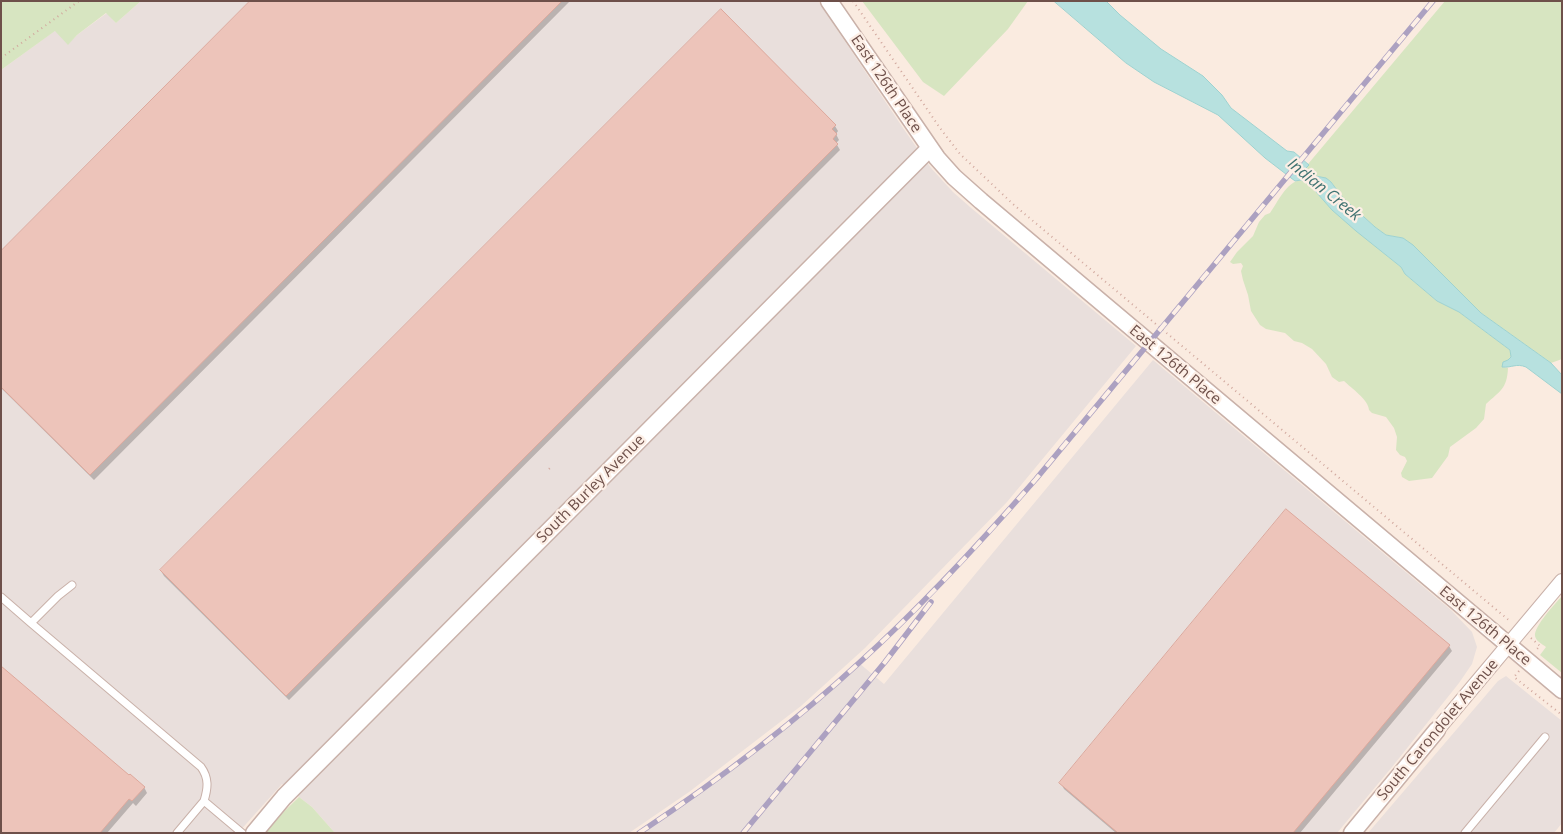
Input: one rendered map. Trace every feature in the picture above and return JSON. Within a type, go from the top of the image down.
[{"type":"street","name":"East 126th Place","points":[[830,1],[937,158],[954,177],[1562,690]]},
{"type":"street","name":"South Burley Avenue","points":[[254,833],[284,797],[930,148]]},
{"type":"street","name":"South Carondolet Avenue","points":[[1352,833],[1562,581]]},
{"type":"lane","points":[[31,623],[72,585]]},
{"type":"lane","points":[[1,597],[205,773],[207,791],[204,801],[177,833]]},
{"type":"lane","points":[[1465,833],[1545,737]]},
{"type":"lane","points":[[204,801],[242,833]]},
{"type":"path","points":[[1,58],[79,1]]},
{"type":"path","points":[[853,1],[940,128],[960,154],[987,181],[1506,618]]},
{"type":"path","points":[[1534,641],[1540,646],[1536,650]]},
{"type":"path","points":[[1514,677],[1562,715]]},
{"type":"shaded area","points":[[141,1],[818,1],[931,168],[953,192],[1136,346],[1007,502],[865,648],[801,706],[689,792],[629,833],[335,833],[312,807],[282,784],[238,833],[1,833],[1,70],[56,30],[68,44],[107,13],[116,23]]},
{"type":"shaded area","points":[[1153,360],[1451,610],[1472,632],[1477,647],[1472,664],[1392,767],[1337,833],[639,833],[732,768],[859,663],[884,684]]},
{"type":"shaded area","points":[[1506,676],[1562,721],[1562,823],[1554,833],[1368,833],[1498,681]]},
{"type":"green space","points":[[1,1],[141,1],[116,23],[106,13],[77,35],[68,45],[55,31],[1,70]]},
{"type":"green space","points":[[862,1],[1028,1],[1008,29],[944,96],[923,82]]},
{"type":"green space","points":[[1445,1],[1562,1],[1562,359],[1551,363],[1481,313],[1403,238],[1386,235],[1343,198],[1331,182],[1325,178],[1310,175],[1303,170]]},
{"type":"green space","points":[[1301,180],[1437,301],[1459,312],[1510,350],[1511,356],[1503,367],[1508,368],[1506,381],[1502,389],[1486,404],[1484,419],[1476,428],[1450,447],[1448,456],[1432,478],[1409,481],[1402,477],[1401,473],[1407,461],[1396,450],[1397,437],[1394,428],[1386,417],[1372,413],[1363,398],[1344,381],[1339,382],[1332,377],[1326,364],[1312,349],[1294,341],[1285,333],[1266,329],[1260,325],[1251,311],[1241,271],[1243,266],[1241,263],[1233,264],[1230,262],[1253,236],[1259,222],[1265,215],[1270,213],[1287,188]]},
{"type":"green space","points":[[1562,596],[1562,673],[1540,655],[1546,647],[1535,636],[1541,621]]},
{"type":"green space","points":[[299,797],[312,807],[335,833],[262,833]]},
{"type":"water","name":"Indian Creek","points":[[1054,1],[1106,1],[1161,49],[1203,76],[1222,95],[1231,108],[1287,151],[1294,152],[1309,165],[1304,170],[1310,175],[1326,178],[1343,198],[1386,235],[1403,238],[1413,245],[1481,313],[1551,363],[1562,375],[1562,394],[1526,367],[1519,365],[1502,367],[1503,362],[1511,357],[1510,350],[1459,312],[1437,301],[1405,274],[1401,267],[1332,210],[1309,184],[1301,180],[1295,181],[1265,158],[1218,115],[1154,82],[1126,63]]},
{"type":"building","points":[[250,1],[562,1],[90,475],[1,387],[1,251]]},
{"type":"building","points":[[721,9],[836,125],[832,129],[837,134],[833,139],[838,144],[286,696],[160,570]]},
{"type":"building","points":[[1286,509],[1450,645],[1293,833],[1118,833],[1059,783]]},
{"type":"building","points":[[1,666],[145,787],[132,801],[129,799],[100,833],[1,833]]},
{"type":"railway","points":[[639,833],[725,773],[808,708],[883,640],[951,573],[1036,479],[1433,1]]},
{"type":"railway","points":[[743,833],[885,662],[931,602]]}]
